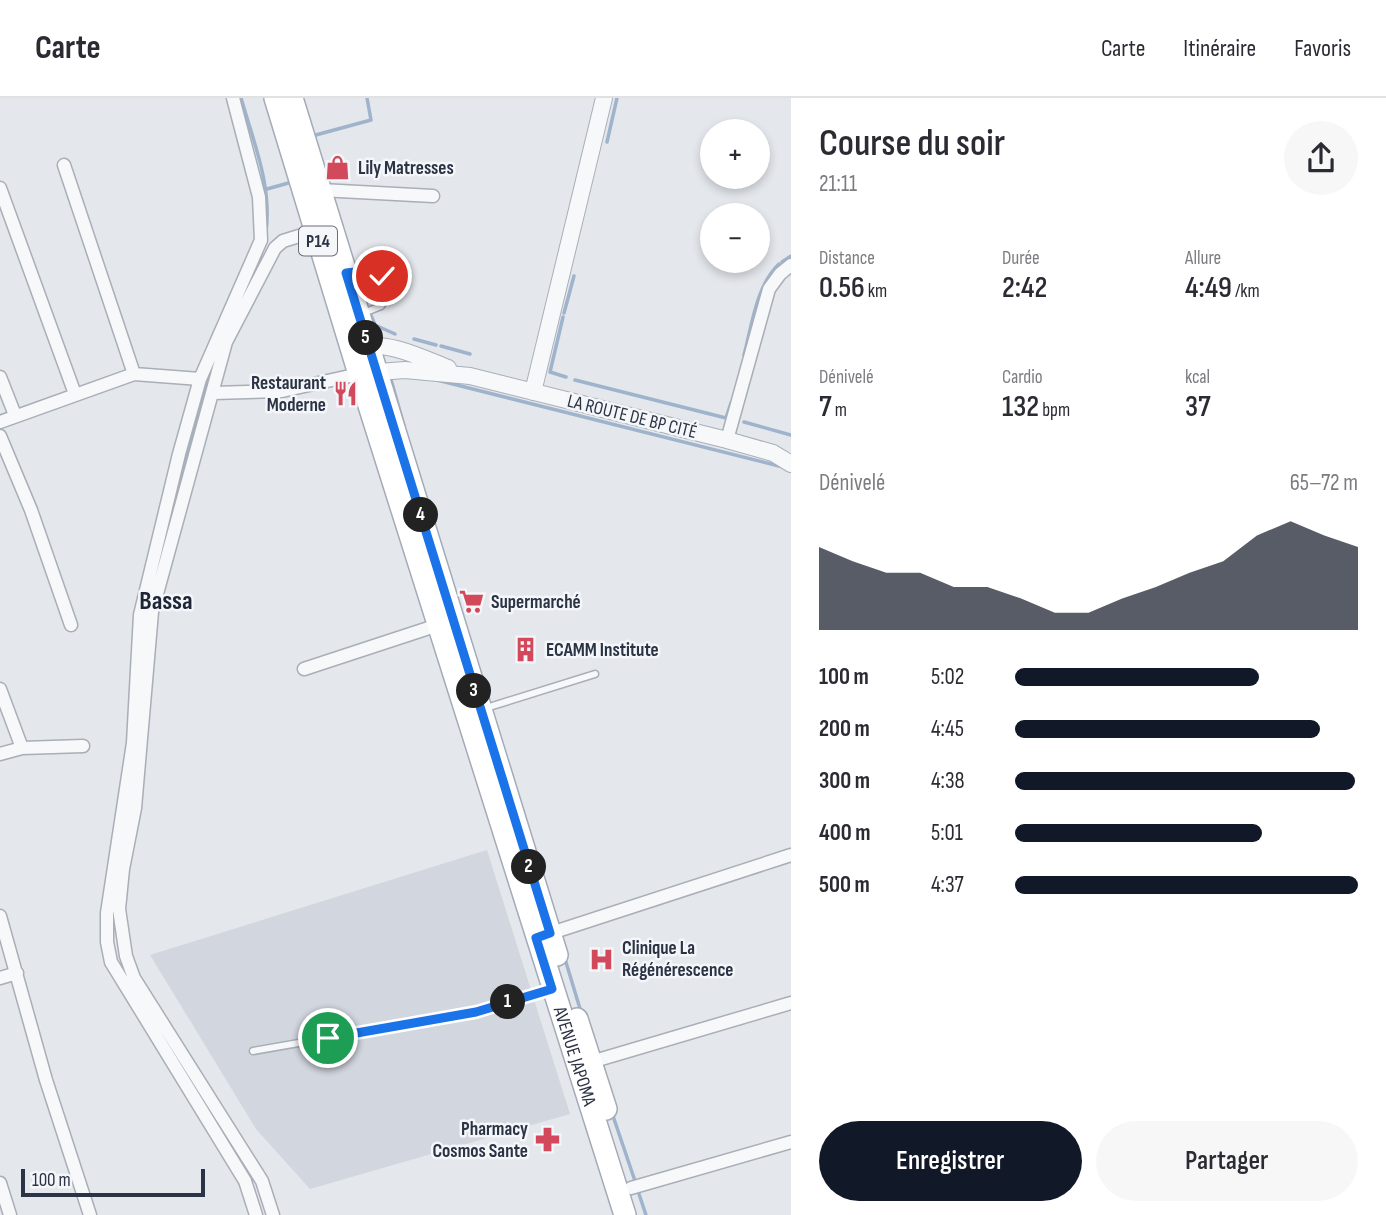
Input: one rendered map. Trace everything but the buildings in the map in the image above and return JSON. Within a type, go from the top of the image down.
[{"type":"main road","name":"AVENUE JAPOMA","points":[[275,98],[315,231],[360,347],[480,710],[543,936],[552,989],[625,1215]]},
{"type":"main road","name":"AVENUE JAPOMA","points":[[292,98],[359,315],[360,347]]},
{"type":"main road","name":"AVENUE JAPOMA","points":[[368,372],[438,625],[543,936],[591,1062],[640,1215]]},
{"type":"street","points":[[233,98],[259,197],[261,240],[201,379],[179,454],[140,615],[133,743],[107,913],[107,942],[111,962],[244,1181],[256,1215]]},
{"type":"street","points":[[533,392],[604,98]]},
{"type":"street","points":[[64,166],[134,374]]},
{"type":"street","points":[[0,188],[75,394]]},
{"type":"street","points":[[321,190],[433,196]]},
{"type":"street","points":[[273,1215],[262,1181],[134,978],[125,956],[119,909],[122,869],[135,808],[152,612],[226,342],[267,260],[283,241],[315,231]]},
{"type":"street","points":[[727,440],[769,289],[791,265]]},
{"type":"street","name":"LA ROUTE DE BP CITÉ","points":[[360,347],[407,352],[470,376],[727,440],[772,453],[791,464]]},
{"type":"street","name":"LA ROUTE DE BP CITÉ","points":[[368,372],[420,370],[470,376]]},
{"type":"street","points":[[213,393],[282,391],[368,372]]},
{"type":"street","points":[[0,422],[134,374],[201,379]]},
{"type":"street","points":[[0,377],[15,415]]},
{"type":"street","points":[[0,436],[31,510],[71,625]]},
{"type":"street","points":[[304,669],[438,625]]},
{"type":"street","points":[[0,689],[22,748]]},
{"type":"street","points":[[0,754],[22,748],[83,746]]},
{"type":"street","points":[[543,936],[791,855]]},
{"type":"street","points":[[0,916],[46,1080],[90,1215]]},
{"type":"street","points":[[0,978],[17,973]]},
{"type":"street","points":[[591,1062],[791,1003]]},
{"type":"street","points":[[631,1188],[791,1142]]},
{"type":"street","points":[[0,1184],[10,1215]]},
{"type":"lane","points":[[346,273],[366,270],[382,276]]},
{"type":"lane","points":[[359,315],[381,306],[387,298]]},
{"type":"lane","points":[[480,710],[594,674]]},
{"type":"lane","points":[[253,1051],[476,1012],[552,989]]},
{"type":"shaded area","points":[[487,850],[570,1114],[310,1189],[256,1129],[150,955]]},
{"type":"waterway","points":[[241,98],[264,181],[266,232]]},
{"type":"waterway","points":[[312,136],[371,120],[367,98]]},
{"type":"waterway","points":[[607,142],[617,98]]},
{"type":"waterway","points":[[267,189],[292,182]]},
{"type":"waterway","points":[[782,262],[791,256]]},
{"type":"waterway","points":[[744,355],[760,295],[771,273],[779,264]]},
{"type":"waterway","points":[[564,313],[574,276]]},
{"type":"waterway","points":[[370,313],[375,325],[395,334]]},
{"type":"waterway","points":[[563,317],[550,372],[566,377]]},
{"type":"waterway","points":[[414,339],[436,345]]},
{"type":"waterway","points":[[441,346],[470,354]]},
{"type":"waterway","points":[[164,540],[209,372]]},
{"type":"waterway","points":[[390,376],[404,426]]},
{"type":"waterway","points":[[437,380],[779,466]]},
{"type":"waterway","points":[[575,380],[726,418],[731,403]]},
{"type":"waterway","points":[[744,422],[791,435]]},
{"type":"waterway","points":[[565,959],[581,1012]]},
{"type":"waterway","points":[[612,1113],[635,1181]]},
{"type":"waterway","points":[[639,1194],[646,1215]]},
{"type":"place","name":"Lily Matresses","points":[[338,168]]},
{"type":"place","name":"Restaurant Moderne","points":[[346,394]]},
{"type":"place","name":"Supermarché","points":[[471,602]]},
{"type":"place","name":"ECAMM Institute","points":[[526,650]]},
{"type":"place","name":"Clinique La Régénérescence","points":[[602,959]]},
{"type":"place","name":"Pharmacy Cosmos Sante","points":[[548,1140]]},
{"type":"district","name":"Bassa","points":[[166,601]]},
{"type":"route","points":[[328,1038],[476,1012],[552,989],[536,938],[550,933],[346,273],[366,270],[382,276]]}]
